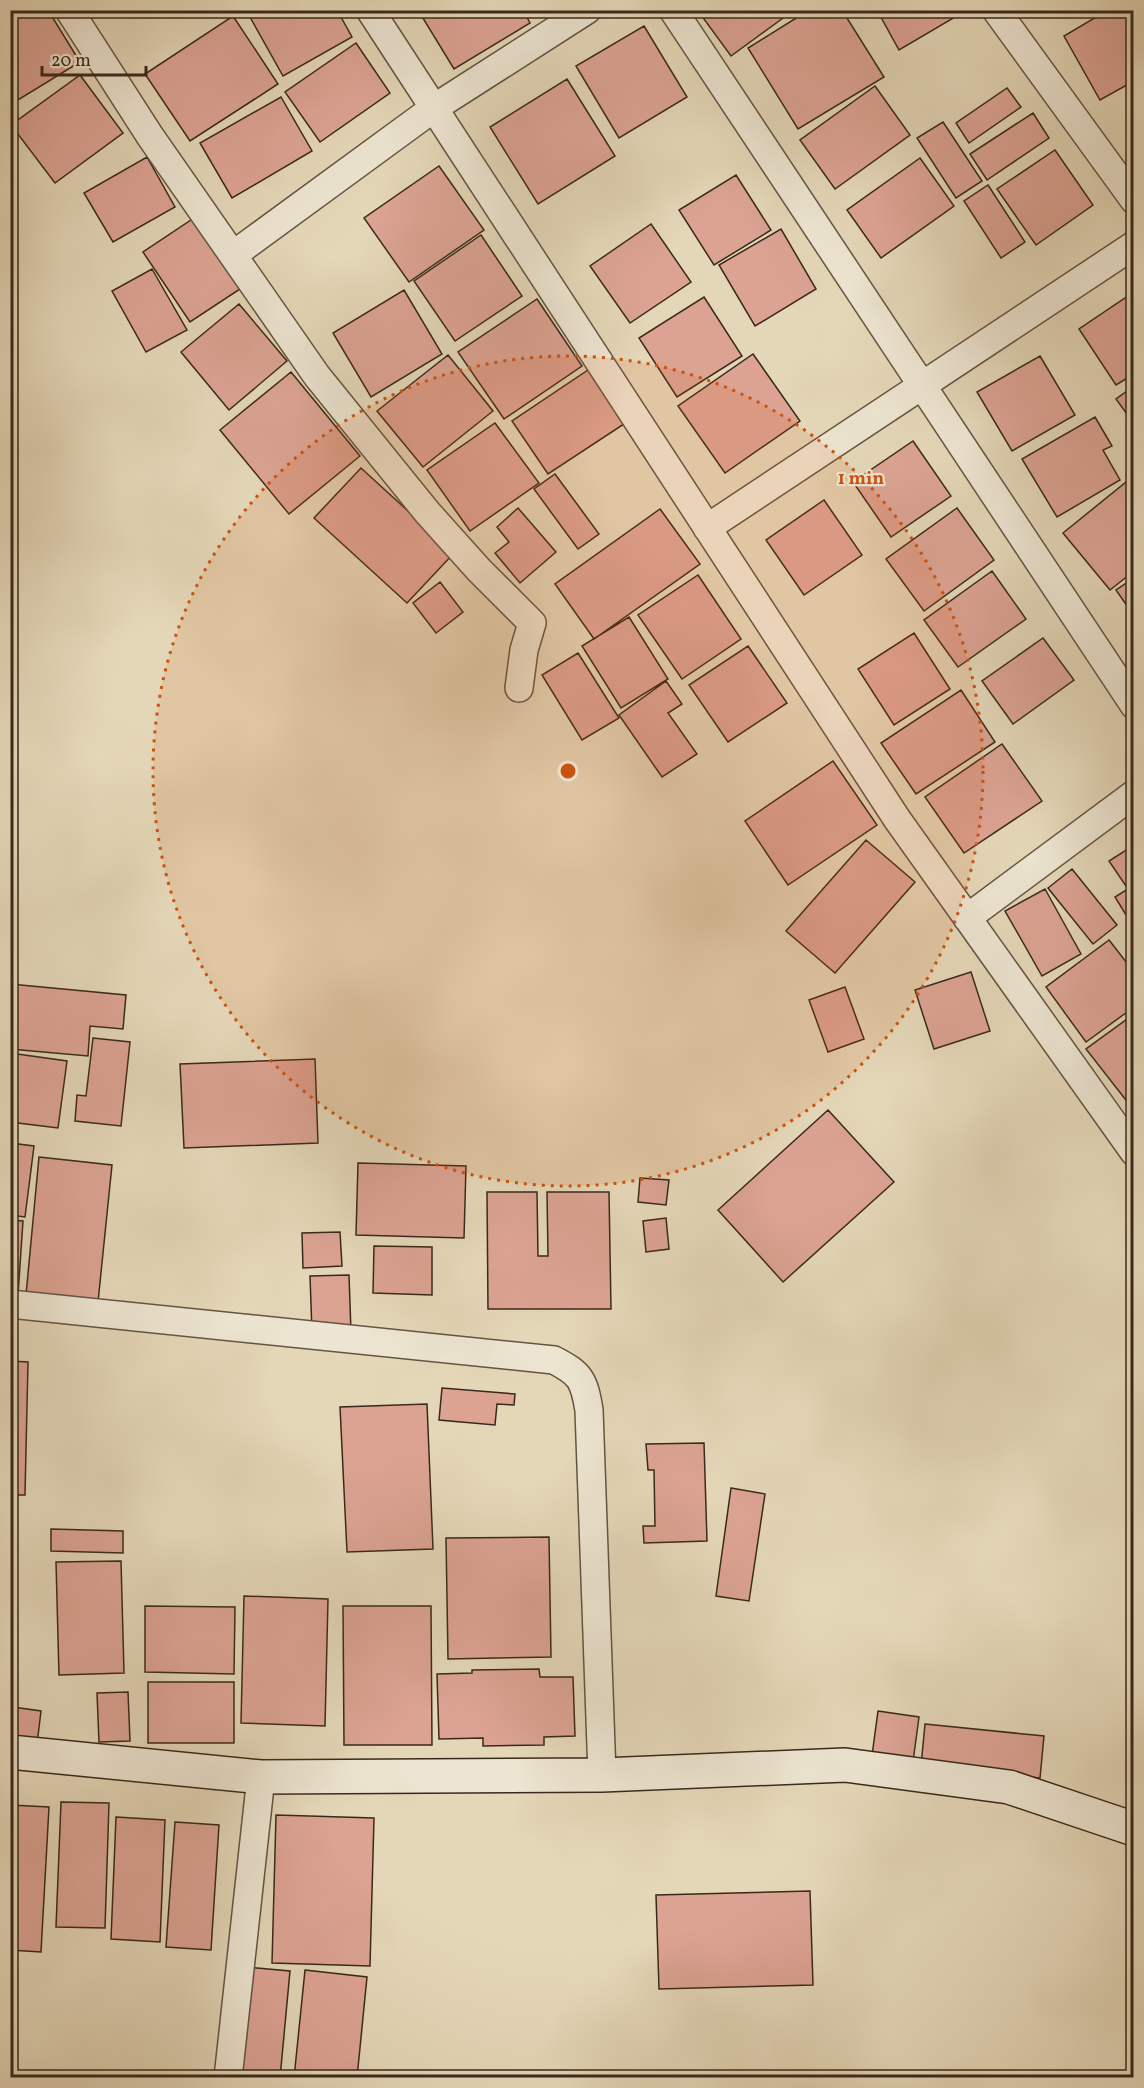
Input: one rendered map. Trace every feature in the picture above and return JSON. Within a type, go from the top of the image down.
[{"type":"main road","points":[[10,1752],[261,1777],[602,1775],[845,1766],[1010,1787],[1134,1829]]},
{"type":"street","points":[[69,10],[150,136],[317,376],[427,512],[478,570],[532,623],[524,650],[519,688]]},
{"type":"street","points":[[370,10],[897,819],[1134,1152]]},
{"type":"street","points":[[233,255],[434,108],[587,10]]},
{"type":"street","points":[[673,10],[1134,705]]},
{"type":"street","points":[[996,10],[1134,200]]},
{"type":"street","points":[[707,528],[1134,245]]},
{"type":"street","points":[[968,918],[1134,794]]},
{"type":"street","points":[[10,1304],[554,1360],[572,1369],[585,1386],[589,1410],[602,1775]]},
{"type":"street","points":[[228,2078],[261,1777]]},
{"type":"building","points":[[10,10],[48,10],[80,62],[13,103],[10,99]]},
{"type":"building","points":[[246,10],[337,10],[352,37],[283,76]]},
{"type":"building","points":[[418,10],[523,10],[530,23],[454,69]]},
{"type":"building","points":[[707,10],[794,10],[731,56],[701,15]]},
{"type":"building","points":[[809,10],[842,10],[884,77],[798,129],[748,48]]},
{"type":"building","points":[[877,10],[961,10],[962,13],[899,50]]},
{"type":"building","points":[[1108,10],[1134,10],[1134,81],[1100,100],[1064,36]]},
{"type":"building","points":[[233,16],[278,84],[190,141],[145,74]]},
{"type":"building","points":[[644,26],[687,97],[619,138],[576,66]]},
{"type":"building","points":[[356,43],[390,93],[320,142],[285,92]]},
{"type":"building","points":[[80,75],[123,133],[55,183],[11,125]]},
{"type":"building","points":[[567,79],[615,156],[538,204],[490,127]]},
{"type":"building","points":[[875,86],[910,135],[835,189],[800,140]]},
{"type":"building","points":[[1007,88],[1021,107],[969,143],[956,123]]},
{"type":"building","points":[[281,97],[312,151],[232,198],[200,143]]},
{"type":"building","points":[[1033,113],[1049,138],[987,180],[970,154]]},
{"type":"building","points":[[943,122],[982,181],[956,198],[917,138]]},
{"type":"building","points":[[1055,150],[1093,205],[1036,245],[997,189]]},
{"type":"building","points":[[147,157],[175,207],[113,242],[84,193]]},
{"type":"building","points":[[920,158],[954,206],[881,258],[847,210]]},
{"type":"building","points":[[439,166],[484,230],[409,282],[364,218]]},
{"type":"building","points":[[736,175],[771,230],[714,265],[679,210]]},
{"type":"building","points":[[988,185],[1025,242],[1001,258],[964,201]]},
{"type":"building","points":[[194,218],[240,289],[190,322],[143,252]]},
{"type":"building","points":[[651,224],[691,282],[630,323],[590,266]]},
{"type":"building","points":[[781,229],[816,289],[755,326],[719,265]]},
{"type":"building","points":[[481,235],[522,296],[455,341],[414,281]]},
{"type":"building","points":[[152,269],[187,330],[146,352],[112,291]]},
{"type":"building","points":[[404,290],[442,354],[371,397],[333,333]]},
{"type":"building","points":[[1134,292],[1134,374],[1116,385],[1079,329]]},
{"type":"building","points":[[704,297],[742,356],[677,397],[639,338]]},
{"type":"building","points":[[537,299],[582,366],[504,419],[458,352]]},
{"type":"building","points":[[239,304],[287,361],[229,410],[181,352]]},
{"type":"building","points":[[753,354],[800,421],[725,473],[678,406]]},
{"type":"building","points":[[448,355],[493,411],[423,467],[377,411]]},
{"type":"building","points":[[1040,356],[1075,415],[1012,451],[977,392]]},
{"type":"building","points":[[588,370],[624,424],[548,474],[512,421]]},
{"type":"building","points":[[291,372],[360,456],[289,514],[220,430]]},
{"type":"building","points":[[1134,386],[1134,424],[1116,399]]},
{"type":"building","points":[[1095,417],[1112,446],[1103,450],[1120,480],[1057,517],[1022,459]]},
{"type":"building","points":[[495,423],[539,483],[470,531],[427,470]]},
{"type":"building","points":[[913,441],[951,496],[891,537],[853,482]]},
{"type":"building","points":[[361,468],[454,553],[407,603],[314,518]]},
{"type":"building","points":[[555,474],[599,534],[578,549],[534,489]]},
{"type":"building","points":[[1131,478],[1134,481],[1134,571],[1110,590],[1063,533]]},
{"type":"building","points":[[824,500],[862,555],[804,595],[766,540]]},
{"type":"building","points":[[518,508],[556,552],[520,583],[495,553],[509,542],[497,527]]},
{"type":"building","points":[[957,508],[994,560],[924,611],[886,559]]},
{"type":"building","points":[[660,509],[700,564],[594,639],[555,584]]},
{"type":"building","points":[[992,571],[1026,619],[958,667],[924,620]]},
{"type":"building","points":[[698,575],[741,639],[682,679],[638,615]]},
{"type":"building","points":[[1134,578],[1134,616],[1116,590]]},
{"type":"building","points":[[440,582],[463,612],[436,633],[413,603]]},
{"type":"building","points":[[629,617],[668,679],[621,708],[582,646]]},
{"type":"building","points":[[914,633],[950,689],[894,725],[858,669]]},
{"type":"building","points":[[1043,638],[1074,680],[1013,724],[982,681]]},
{"type":"building","points":[[748,646],[787,703],[728,742],[689,685]]},
{"type":"building","points":[[578,653],[619,718],[582,740],[542,675]]},
{"type":"building","points":[[666,681],[682,704],[668,713],[697,754],[662,777],[619,715]]},
{"type":"building","points":[[961,690],[995,742],[916,794],[881,743]]},
{"type":"building","points":[[1002,744],[1042,801],[964,853],[925,797]]},
{"type":"building","points":[[833,761],[877,825],[788,885],[745,821]]},
{"type":"building","points":[[866,840],[915,882],[835,973],[786,931]]},
{"type":"building","points":[[1134,845],[1134,922],[1131,923],[1115,897],[1128,889],[1109,861]]},
{"type":"building","points":[[1072,869],[1117,925],[1093,944],[1048,888]]},
{"type":"building","points":[[1045,889],[1081,954],[1042,976],[1005,911]]},
{"type":"building","points":[[1109,940],[1134,972],[1134,1007],[1086,1042],[1046,987]]},
{"type":"building","points":[[971,972],[990,1031],[934,1049],[915,990]]},
{"type":"building","points":[[10,984],[126,995],[123,1029],[90,1026],[88,1056],[10,1049]]},
{"type":"building","points":[[845,987],[864,1039],[828,1052],[809,1000]]},
{"type":"building","points":[[1134,1014],[1134,1101],[1129,1104],[1086,1049]]},
{"type":"building","points":[[93,1038],[130,1042],[121,1126],[75,1121],[77,1095],[86,1096]]},
{"type":"building","points":[[10,1053],[67,1061],[58,1128],[10,1122]]},
{"type":"building","points":[[315,1059],[318,1143],[184,1148],[180,1064]]},
{"type":"building","points":[[828,1110],[894,1182],[783,1282],[718,1210]]},
{"type":"building","points":[[10,1143],[34,1146],[25,1217],[10,1215]]},
{"type":"building","points":[[39,1157],[112,1165],[98,1302],[26,1295]]},
{"type":"building","points":[[358,1163],[466,1166],[464,1238],[356,1235]]},
{"type":"building","points":[[640,1178],[669,1180],[666,1205],[638,1202]]},
{"type":"building","points":[[487,1192],[537,1192],[538,1256],[548,1256],[547,1192],[609,1192],[611,1309],[488,1309]]},
{"type":"building","points":[[666,1218],[669,1249],[646,1252],[643,1221]]},
{"type":"building","points":[[10,1220],[23,1221],[18,1295],[10,1295]]},
{"type":"building","points":[[340,1232],[342,1266],[303,1268],[302,1233]]},
{"type":"building","points":[[374,1246],[432,1247],[432,1295],[373,1293]]},
{"type":"building","points":[[349,1275],[351,1332],[312,1333],[310,1276]]},
{"type":"building","points":[[10,1361],[28,1362],[25,1495],[10,1495]]},
{"type":"building","points":[[442,1388],[515,1394],[514,1405],[497,1404],[495,1425],[439,1420]]},
{"type":"building","points":[[427,1404],[433,1549],[347,1552],[340,1407]]},
{"type":"building","points":[[704,1443],[707,1541],[644,1543],[643,1526],[655,1526],[654,1470],[648,1470],[646,1444]]},
{"type":"building","points":[[731,1488],[765,1494],[749,1601],[716,1596]]},
{"type":"building","points":[[51,1529],[123,1531],[123,1553],[51,1551]]},
{"type":"building","points":[[549,1537],[551,1657],[448,1659],[446,1538]]},
{"type":"building","points":[[121,1561],[124,1673],[59,1675],[56,1562]]},
{"type":"building","points":[[244,1596],[328,1599],[325,1726],[241,1723]]},
{"type":"building","points":[[145,1606],[235,1607],[234,1674],[145,1672]]},
{"type":"building","points":[[343,1606],[431,1606],[432,1745],[344,1745]]},
{"type":"building","points":[[539,1669],[540,1677],[573,1677],[575,1736],[544,1737],[544,1745],[483,1746],[483,1738],[439,1739],[437,1674],[472,1673],[472,1670]]},
{"type":"building","points":[[148,1682],[234,1682],[234,1743],[148,1743]]},
{"type":"building","points":[[128,1692],[130,1741],[99,1742],[97,1693]]},
{"type":"building","points":[[13,1707],[41,1711],[37,1744],[10,1740]]},
{"type":"building","points":[[878,1711],[919,1717],[912,1769],[871,1763]]},
{"type":"building","points":[[925,1724],[1044,1736],[1040,1778],[921,1766]]},
{"type":"building","points":[[61,1802],[109,1803],[105,1928],[56,1927]]},
{"type":"building","points":[[10,1805],[49,1807],[41,1952],[10,1950]]},
{"type":"building","points":[[276,1815],[374,1818],[370,1966],[272,1963]]},
{"type":"building","points":[[116,1817],[165,1820],[160,1942],[111,1939]]},
{"type":"building","points":[[175,1822],[219,1825],[211,1950],[166,1947]]},
{"type":"building","points":[[810,1891],[813,1985],[659,1989],[656,1895]]},
{"type":"building","points":[[247,1967],[290,1971],[280,2078],[236,2078]]},
{"type":"building","points":[[305,1970],[367,1977],[357,2078],[294,2078]]}]
